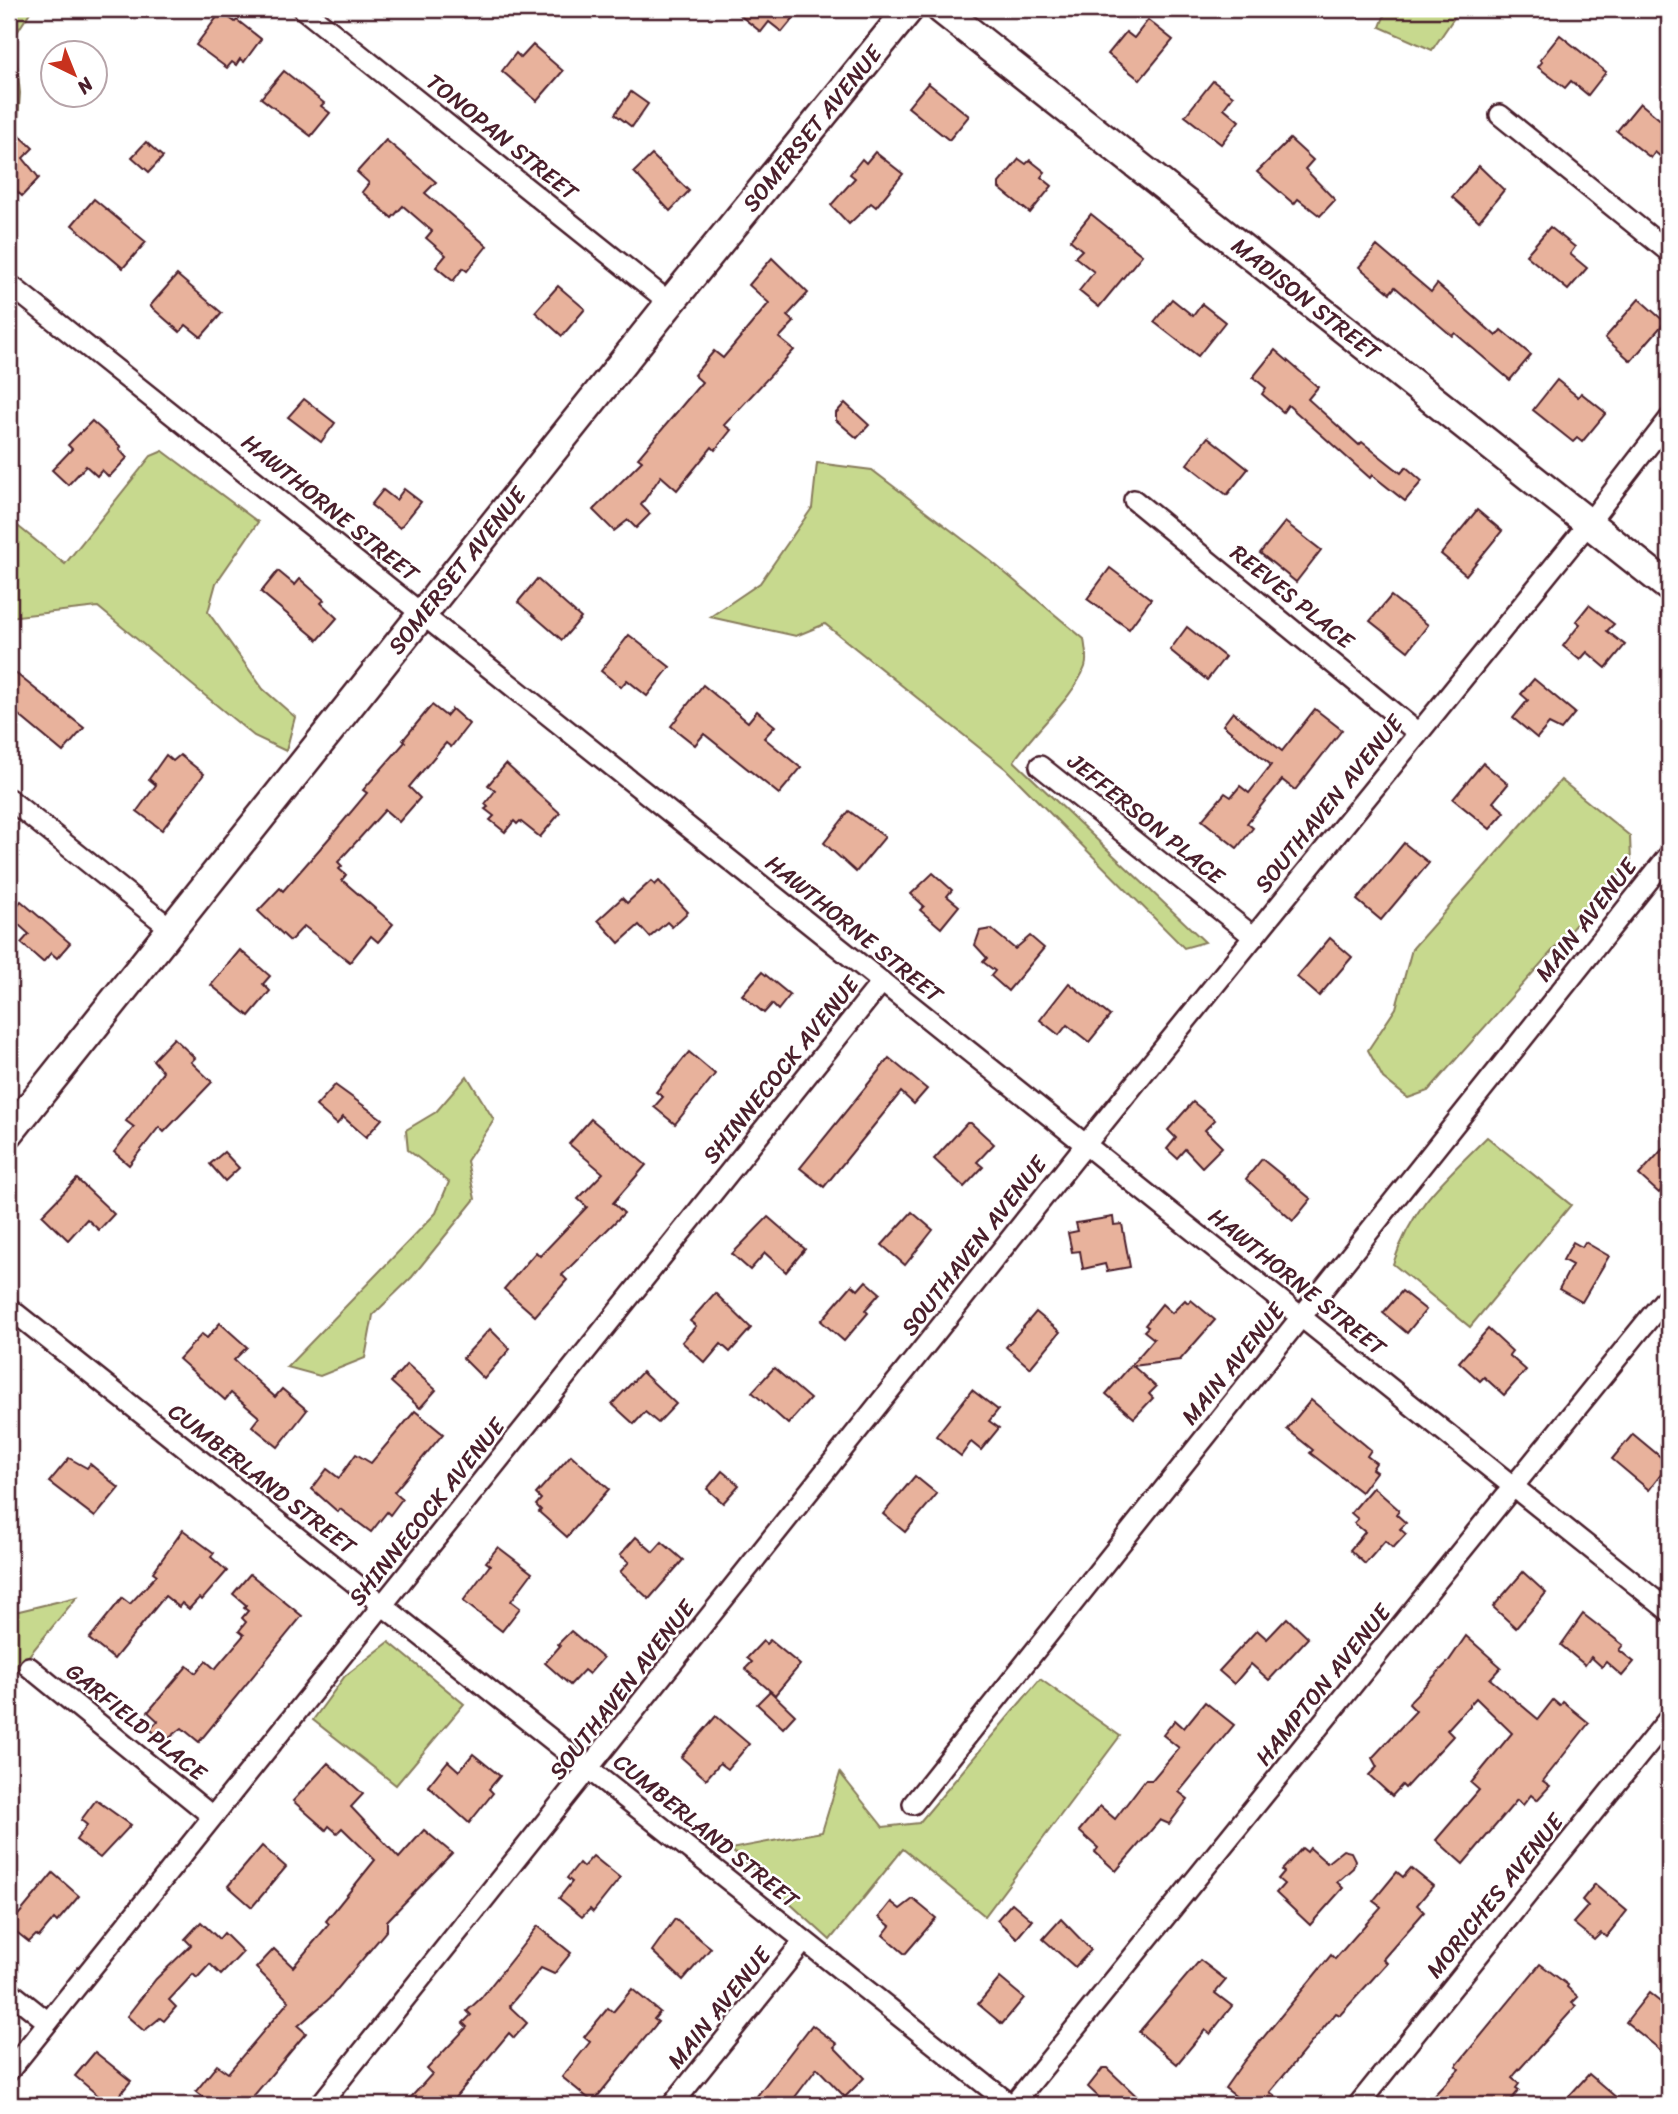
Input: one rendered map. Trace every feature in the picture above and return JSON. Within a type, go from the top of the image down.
[{"type":"street","name":"TONOPAN STREET","points":[[303,9],[670,303]]},
{"type":"street","name":"SOMERSET AVENUE","points":[[9,1133],[670,303],[909,9]]},
{"type":"street","name":"MADISON STREET","points":[[941,9],[1669,587]]},
{"type":"street","points":[[1500,115],[1669,252]]},
{"type":"street","name":"HAWTHORNE STREET","points":[[9,284],[1669,1611]]},
{"type":"street","name":"SOUTHAVEN AVENUE","points":[[320,2105],[590,1770],[1086,1144],[1588,524],[1669,419]]},
{"type":"street","name":"REEVES PLACE","points":[[1134,500],[1418,733]]},
{"type":"street","name":"JEFFERSON PLACE","points":[[1040,766],[1254,937]]},
{"type":"street","points":[[9,799],[170,928]]},
{"type":"street","name":"MAIN AVENUE","points":[[913,1804],[1669,855]]},
{"type":"street","name":"SHINNECOCK AVENUE","points":[[9,2071],[881,983]]},
{"type":"street","name":"HAMPTON AVENUE","points":[[1012,2105],[1669,1294]]},
{"type":"street","name":"CUMBERLAND STREET","points":[[9,1308],[1012,2105]]},
{"type":"street","name":"GARFIELD PLACE","points":[[29,1667],[212,1816]]},
{"type":"street","name":"MORICHES AVENUE","points":[[1358,2105],[1669,1718]]},
{"type":"street","name":"MAIN AVENUE","points":[[672,2105],[804,1941]]},
{"type":"street","points":[[9,1991],[48,2022]]},
{"type":"green space","points":[[9,9],[32,9],[14,37],[20,93],[18,121],[9,108]]},
{"type":"green space","points":[[1387,9],[1460,9],[1432,50],[1380,27]]},
{"type":"green space","points":[[163,451],[258,522],[216,583],[208,612],[263,689],[295,717],[286,751],[254,736],[98,607],[9,617],[9,519],[65,564],[151,456]]},
{"type":"green space","points":[[817,463],[872,470],[986,557],[1084,639],[1086,664],[1079,679],[1063,703],[1014,761],[1205,942],[1184,948],[1006,769],[825,624],[796,636],[710,617],[760,583],[812,508]]},
{"type":"green space","points":[[1561,780],[1630,836],[1631,862],[1428,1091],[1408,1098],[1383,1078],[1368,1050],[1396,1008],[1412,949]]},
{"type":"green space","points":[[467,1076],[494,1120],[467,1161],[475,1199],[412,1277],[373,1315],[365,1358],[320,1376],[287,1367],[436,1213],[449,1182],[408,1150],[406,1130],[436,1112]]},
{"type":"green space","points":[[1487,1137],[1571,1205],[1470,1327],[1393,1264],[1410,1225],[1431,1194]]},
{"type":"green space","points":[[9,1585],[15,1612],[77,1597],[9,1680]]},
{"type":"green space","points":[[389,1642],[464,1704],[396,1785],[313,1720],[345,1676]]},
{"type":"green space","points":[[1040,1679],[1120,1736],[985,1916],[903,1849],[830,1940],[730,1849],[822,1832],[840,1773],[883,1827],[919,1823]]},
{"type":"building","points":[[732,9],[801,9],[782,32],[769,22],[761,32]]},
{"type":"building","points":[[221,12],[235,22],[237,20],[261,39],[244,62],[240,59],[236,65],[232,62],[227,68],[196,45]]},
{"type":"building","points":[[1148,20],[1173,40],[1140,80],[1108,54],[1126,32],[1134,38]]},
{"type":"building","points":[[1560,35],[1606,72],[1588,95],[1571,81],[1565,88],[1538,67],[1542,62],[1540,60]]},
{"type":"building","points":[[533,45],[563,71],[537,101],[502,71],[516,53],[521,58]]},
{"type":"building","points":[[284,71],[324,103],[321,106],[330,113],[311,136],[261,98]]},
{"type":"building","points":[[1213,81],[1233,96],[1224,108],[1239,121],[1221,144],[1185,116]]},
{"type":"building","points":[[928,83],[969,116],[949,140],[908,107]]},
{"type":"building","points":[[631,92],[648,104],[632,127],[615,114]]},
{"type":"building","points":[[1640,103],[1669,127],[1669,164],[1655,152],[1651,158],[1617,131]]},
{"type":"building","points":[[18,134],[33,148],[23,158],[39,178],[22,196],[13,188],[9,193],[9,144]]},
{"type":"building","points":[[1290,139],[1313,160],[1305,169],[1335,200],[1320,216],[1298,199],[1294,204],[1257,172]]},
{"type":"building","points":[[386,140],[436,182],[425,193],[487,246],[467,271],[463,268],[453,281],[436,267],[446,255],[426,238],[432,231],[403,206],[392,218],[362,192],[369,183],[357,172]]},
{"type":"building","points":[[146,142],[163,157],[149,172],[132,157]]},
{"type":"building","points":[[875,152],[903,174],[876,207],[871,203],[849,224],[831,205],[855,178],[850,174],[862,159],[866,163]]},
{"type":"building","points":[[652,155],[689,191],[670,211],[634,172]]},
{"type":"building","points":[[1019,159],[1026,164],[1030,160],[1045,172],[1041,177],[1052,186],[1030,213],[999,188],[999,183]]},
{"type":"building","points":[[1479,166],[1504,190],[1479,221],[1452,197]]},
{"type":"building","points":[[94,199],[146,242],[123,268],[72,225]]},
{"type":"building","points":[[1091,214],[1142,255],[1099,307],[1079,291],[1094,272],[1075,257],[1082,250],[1070,240]]},
{"type":"building","points":[[1550,227],[1575,247],[1570,254],[1587,268],[1568,290],[1526,255]]},
{"type":"building","points":[[1377,246],[1431,292],[1437,284],[1496,336],[1501,330],[1531,355],[1510,380],[1455,333],[1452,336],[1395,287],[1390,293],[1359,267]]},
{"type":"building","points":[[772,258],[808,293],[787,316],[794,322],[779,338],[794,350],[724,425],[731,430],[715,450],[712,447],[677,490],[661,476],[641,505],[650,514],[636,528],[628,520],[614,531],[593,510],[642,461],[638,458],[702,382],[694,375],[714,351],[723,358],[769,303],[749,285]]},
{"type":"building","points":[[177,275],[222,313],[201,337],[186,325],[180,332],[150,306]]},
{"type":"building","points":[[558,286],[585,309],[562,336],[535,312]]},
{"type":"building","points":[[1172,299],[1193,316],[1202,304],[1225,322],[1198,356],[1154,322]]},
{"type":"building","points":[[1639,299],[1665,322],[1631,361],[1605,338]]},
{"type":"building","points":[[1275,350],[1318,387],[1308,399],[1359,445],[1362,442],[1401,473],[1406,467],[1422,481],[1405,501],[1372,475],[1370,478],[1288,405],[1283,412],[1262,394],[1266,388],[1253,377]]},
{"type":"building","points":[[1557,380],[1578,397],[1581,393],[1606,413],[1582,442],[1577,438],[1573,442],[1533,410]]},
{"type":"building","points":[[304,399],[335,423],[321,442],[288,417]]},
{"type":"building","points":[[845,403],[869,425],[857,438],[836,420],[836,413]]},
{"type":"building","points":[[92,421],[121,447],[119,449],[127,458],[109,477],[102,470],[97,476],[86,466],[68,485],[52,470],[72,449],[68,445]]},
{"type":"building","points":[[1208,437],[1248,469],[1227,495],[1187,464]]},
{"type":"building","points":[[404,489],[421,502],[400,528],[371,505],[383,490],[396,500]]},
{"type":"building","points":[[1477,510],[1502,531],[1466,575],[1441,554]]},
{"type":"building","points":[[1285,522],[1321,550],[1296,582],[1260,553]]},
{"type":"building","points":[[1110,568],[1151,599],[1129,629],[1087,599]]},
{"type":"building","points":[[278,571],[295,585],[300,579],[324,600],[321,603],[337,618],[318,640],[261,592]]},
{"type":"building","points":[[537,579],[581,618],[562,640],[518,602]]},
{"type":"building","points":[[1391,596],[1428,625],[1408,651],[1370,621]]},
{"type":"building","points":[[1589,605],[1614,624],[1607,631],[1625,645],[1606,668],[1587,652],[1580,660],[1563,646],[1580,624],[1576,621]]},
{"type":"building","points":[[1187,627],[1225,657],[1207,680],[1170,650]]},
{"type":"building","points":[[629,635],[670,667],[647,696],[627,680],[621,687],[601,671]]},
{"type":"building","points":[[9,668],[84,728],[63,752],[9,707]]},
{"type":"building","points":[[1534,679],[1575,713],[1561,730],[1549,724],[1537,738],[1513,718],[1528,700],[1521,694]]},
{"type":"building","points":[[703,685],[748,722],[757,711],[775,726],[764,738],[801,768],[779,794],[704,734],[695,745],[671,726]]},
{"type":"building","points":[[432,705],[446,716],[452,709],[469,724],[451,747],[446,743],[409,787],[420,798],[399,822],[385,810],[338,862],[342,866],[339,869],[346,875],[342,880],[393,924],[378,942],[371,936],[350,962],[304,926],[290,941],[258,911],[280,888],[283,891],[331,836],[367,793],[363,790],[405,742],[403,740]]},
{"type":"building","points":[[1315,709],[1342,730],[1295,790],[1282,780],[1247,823],[1253,828],[1237,848],[1202,820],[1225,793],[1231,797],[1240,786],[1249,793],[1271,765],[1223,725],[1233,712],[1282,751]]},
{"type":"building","points":[[166,755],[173,761],[180,755],[204,774],[162,830],[137,811],[156,785],[149,779]]},
{"type":"building","points":[[1483,763],[1508,784],[1493,802],[1505,812],[1490,829],[1453,799]]},
{"type":"building","points":[[506,764],[560,813],[540,837],[520,821],[517,824],[514,821],[505,832],[490,820],[494,816],[485,809],[488,807],[485,804],[495,791],[488,785]]},
{"type":"building","points":[[849,811],[885,837],[856,872],[824,843]]},
{"type":"building","points":[[1404,843],[1429,863],[1381,920],[1357,900]]},
{"type":"building","points":[[933,873],[952,890],[947,896],[959,906],[941,928],[920,910],[924,906],[911,894]]},
{"type":"building","points":[[651,881],[655,885],[659,881],[688,912],[672,927],[667,922],[650,937],[639,925],[619,943],[598,920],[622,898],[627,903]]},
{"type":"building","points":[[21,901],[70,943],[57,958],[51,953],[43,962],[21,943],[29,934],[9,916]]},
{"type":"building","points":[[991,929],[1015,949],[1030,936],[1044,948],[1008,991],[991,976],[995,971],[983,962],[987,958],[975,945],[980,931]]},
{"type":"building","points":[[1330,938],[1352,957],[1319,996],[1297,977]]},
{"type":"building","points":[[240,950],[270,976],[263,984],[270,991],[249,1016],[211,985]]},
{"type":"building","points":[[762,972],[790,995],[778,1010],[772,1004],[764,1013],[742,995]]},
{"type":"building","points":[[1069,983],[1110,1016],[1089,1042],[1067,1025],[1059,1035],[1040,1020]]},
{"type":"building","points":[[174,1038],[195,1058],[191,1062],[212,1082],[164,1132],[159,1127],[129,1165],[114,1152],[134,1127],[126,1121],[163,1072],[153,1060]]},
{"type":"building","points":[[689,1052],[715,1074],[675,1124],[654,1107],[663,1097],[656,1092]]},
{"type":"building","points":[[889,1058],[927,1089],[914,1104],[901,1092],[824,1187],[800,1168]]},
{"type":"building","points":[[335,1085],[382,1119],[366,1137],[343,1117],[337,1124],[316,1106]]},
{"type":"building","points":[[1193,1102],[1215,1120],[1205,1130],[1222,1147],[1202,1167],[1185,1149],[1177,1158],[1167,1149],[1176,1138],[1168,1130]]},
{"type":"building","points":[[591,1119],[646,1165],[613,1203],[624,1213],[562,1275],[567,1280],[535,1316],[504,1289],[536,1252],[540,1256],[587,1207],[578,1199],[603,1173],[569,1144]]},
{"type":"building","points":[[967,1123],[971,1123],[994,1144],[977,1162],[983,1167],[964,1187],[934,1159]]},
{"type":"building","points":[[1669,1142],[1669,1181],[1659,1193],[1639,1175]]},
{"type":"building","points":[[224,1152],[239,1168],[225,1181],[210,1164]]},
{"type":"building","points":[[1262,1159],[1311,1199],[1293,1221],[1246,1179]]},
{"type":"building","points":[[77,1179],[114,1214],[99,1230],[87,1219],[68,1240],[42,1215]]},
{"type":"building","points":[[912,1212],[933,1230],[905,1265],[882,1245]]},
{"type":"building","points":[[768,1217],[805,1249],[786,1272],[765,1253],[750,1270],[732,1254]]},
{"type":"building","points":[[1113,1217],[1114,1225],[1122,1224],[1130,1267],[1107,1271],[1105,1264],[1083,1269],[1080,1251],[1072,1252],[1068,1233],[1078,1231],[1076,1223]]},
{"type":"building","points":[[1573,1242],[1582,1247],[1585,1242],[1609,1256],[1582,1302],[1559,1289],[1572,1265],[1563,1260]]},
{"type":"building","points":[[866,1281],[880,1293],[865,1310],[868,1313],[844,1341],[821,1321],[852,1285],[858,1290]]},
{"type":"building","points":[[1402,1291],[1426,1310],[1407,1333],[1383,1313]]},
{"type":"building","points":[[715,1293],[751,1328],[730,1352],[721,1344],[705,1363],[682,1342],[696,1326],[690,1321]]},
{"type":"building","points":[[1185,1300],[1188,1303],[1191,1300],[1215,1320],[1180,1360],[1133,1366],[1156,1387],[1149,1394],[1153,1398],[1134,1418],[1106,1394],[1154,1339],[1144,1331],[1148,1327],[1145,1325],[1162,1304],[1172,1313]]},
{"type":"building","points":[[1036,1312],[1060,1332],[1030,1368],[1006,1347]]},
{"type":"building","points":[[220,1323],[247,1347],[234,1360],[275,1397],[282,1389],[307,1410],[278,1447],[252,1426],[259,1417],[231,1393],[225,1400],[179,1359],[202,1334],[207,1338]]},
{"type":"building","points":[[490,1329],[510,1349],[484,1379],[463,1358]]},
{"type":"building","points":[[1488,1329],[1512,1351],[1509,1355],[1526,1370],[1504,1395],[1484,1377],[1480,1381],[1459,1362]]},
{"type":"building","points":[[407,1364],[436,1390],[420,1408],[391,1382]]},
{"type":"building","points":[[774,1368],[810,1399],[788,1424],[752,1392]]},
{"type":"building","points":[[642,1372],[676,1404],[658,1423],[645,1412],[634,1424],[612,1404]]},
{"type":"building","points":[[972,1390],[998,1410],[989,1421],[999,1428],[981,1450],[971,1442],[961,1456],[936,1436]]},
{"type":"building","points":[[1311,1400],[1371,1450],[1367,1456],[1376,1463],[1372,1469],[1376,1472],[1361,1492],[1310,1453],[1313,1450],[1287,1429]]},
{"type":"building","points":[[415,1411],[443,1434],[394,1492],[402,1499],[390,1515],[387,1512],[371,1532],[340,1509],[338,1512],[312,1489],[327,1469],[339,1478],[356,1454],[371,1463]]},
{"type":"building","points":[[1633,1434],[1669,1464],[1649,1490],[1612,1459]]},
{"type":"building","points":[[571,1455],[609,1489],[567,1537],[539,1512],[541,1510],[536,1505],[541,1499],[536,1494]]},
{"type":"building","points":[[69,1458],[87,1468],[90,1464],[119,1488],[95,1517],[49,1482]]},
{"type":"building","points":[[722,1471],[739,1485],[723,1503],[707,1489]]},
{"type":"building","points":[[915,1476],[937,1494],[905,1532],[883,1514]]},
{"type":"building","points":[[1373,1487],[1399,1510],[1396,1514],[1406,1523],[1400,1529],[1406,1534],[1393,1548],[1385,1541],[1365,1564],[1350,1550],[1365,1532],[1354,1523],[1358,1519],[1351,1513]]},
{"type":"building","points":[[183,1530],[214,1553],[211,1557],[227,1571],[202,1600],[199,1598],[189,1609],[182,1603],[179,1607],[165,1596],[114,1659],[89,1639],[122,1598],[130,1604],[157,1575],[153,1572]]},
{"type":"building","points":[[636,1537],[653,1552],[662,1542],[683,1560],[649,1599],[620,1572],[629,1562],[620,1555]]},
{"type":"building","points":[[498,1547],[532,1573],[511,1601],[520,1608],[502,1631],[463,1601],[490,1565],[486,1562]]},
{"type":"building","points":[[1523,1572],[1546,1593],[1516,1628],[1493,1607]]},
{"type":"building","points":[[250,1574],[302,1616],[199,1742],[182,1728],[164,1742],[150,1729],[158,1721],[148,1712],[187,1666],[196,1673],[206,1661],[215,1669],[244,1635],[239,1631],[246,1622],[242,1618],[248,1611],[244,1608],[246,1605],[233,1594]]},
{"type":"building","points":[[1583,1614],[1623,1645],[1619,1650],[1634,1662],[1622,1676],[1606,1662],[1602,1667],[1591,1657],[1585,1665],[1561,1645]]},
{"type":"building","points":[[1287,1618],[1308,1638],[1269,1680],[1251,1664],[1234,1684],[1219,1671],[1257,1630],[1267,1639]]},
{"type":"building","points":[[571,1631],[603,1658],[589,1674],[584,1670],[570,1685],[545,1663]]},
{"type":"building","points":[[1466,1636],[1501,1667],[1490,1679],[1538,1719],[1553,1700],[1560,1706],[1563,1702],[1589,1723],[1543,1781],[1550,1786],[1537,1800],[1531,1795],[1523,1805],[1517,1800],[1463,1864],[1436,1840],[1479,1790],[1471,1783],[1512,1733],[1476,1698],[1447,1730],[1453,1736],[1405,1788],[1402,1785],[1392,1796],[1369,1775],[1377,1767],[1372,1758],[1416,1711],[1409,1704],[1411,1700],[1448,1662]]},
{"type":"building","points":[[770,1640],[800,1665],[775,1695],[745,1669],[752,1662],[747,1658],[763,1641],[766,1644]]},
{"type":"building","points":[[770,1691],[795,1715],[783,1728],[757,1704]]},
{"type":"building","points":[[1205,1702],[1234,1725],[1179,1792],[1188,1799],[1169,1824],[1160,1820],[1116,1871],[1095,1852],[1098,1848],[1079,1831],[1100,1806],[1115,1819],[1145,1780],[1152,1780],[1179,1748],[1163,1735],[1175,1720],[1184,1728]]},
{"type":"building","points":[[716,1716],[749,1744],[728,1769],[720,1763],[706,1779],[681,1757]]},
{"type":"building","points":[[473,1754],[500,1776],[489,1789],[493,1793],[469,1823],[428,1786],[448,1761],[459,1771]]},
{"type":"building","points":[[328,1763],[363,1794],[351,1807],[399,1858],[424,1830],[452,1853],[387,1921],[387,1930],[329,1999],[298,2026],[306,2033],[246,2105],[213,2105],[196,2091],[217,2065],[228,2073],[289,2001],[256,1968],[274,1949],[293,1967],[329,1924],[326,1921],[375,1860],[342,1828],[337,1833],[329,1826],[326,1830],[293,1801]]},
{"type":"building","points":[[96,1800],[131,1825],[100,1858],[76,1840],[87,1825],[81,1820]]},
{"type":"building","points":[[262,1846],[286,1867],[252,1907],[228,1886]]},
{"type":"building","points":[[1302,1848],[1307,1852],[1310,1848],[1327,1863],[1343,1850],[1351,1852],[1355,1860],[1353,1868],[1337,1882],[1343,1888],[1310,1925],[1276,1893],[1284,1884],[1278,1879],[1284,1872],[1282,1870]]},
{"type":"building","points":[[593,1856],[620,1878],[593,1912],[590,1909],[582,1917],[559,1898],[572,1882],[567,1878],[579,1863],[583,1867]]},
{"type":"building","points":[[1411,1868],[1433,1886],[1417,1905],[1424,1912],[1383,1959],[1387,1963],[1340,2015],[1336,2013],[1270,2092],[1287,2105],[1247,2105],[1225,2088],[1331,1955],[1335,1959],[1381,1907],[1373,1901],[1397,1872],[1403,1877]]},
{"type":"building","points":[[53,1873],[79,1896],[57,1922],[54,1919],[39,1937],[36,1935],[29,1942],[9,1926]]},
{"type":"building","points":[[1595,1884],[1627,1911],[1606,1937],[1601,1933],[1594,1940],[1573,1923],[1588,1906],[1582,1900]]},
{"type":"building","points":[[913,1899],[936,1918],[905,1954],[883,1935],[890,1926],[879,1917],[891,1902],[900,1909]]},
{"type":"building","points":[[1012,1903],[1032,1920],[1017,1938],[997,1920]]},
{"type":"building","points":[[675,1919],[711,1948],[683,1980],[652,1951]]},
{"type":"building","points":[[1061,1919],[1091,1950],[1075,1967],[1043,1939]]},
{"type":"building","points":[[201,1922],[219,1939],[224,1933],[243,1952],[221,1975],[210,1964],[197,1978],[193,1974],[169,2000],[176,2007],[164,2021],[160,2018],[144,2031],[127,2016],[156,1979],[191,1945],[185,1939]]},
{"type":"building","points":[[538,1926],[571,1953],[554,1974],[541,1968],[509,2006],[527,2023],[514,2038],[509,2033],[449,2105],[404,2105],[432,2074],[427,2069],[467,2027],[463,2023],[471,2015],[467,2011],[481,1998]]},
{"type":"building","points":[[1200,1960],[1226,1980],[1215,1993],[1232,2006],[1210,2034],[1205,2030],[1177,2064],[1139,2032]]},
{"type":"building","points":[[1540,1964],[1568,1985],[1578,1997],[1572,2003],[1576,2006],[1512,2078],[1519,2084],[1516,2088],[1519,2090],[1507,2105],[1425,2105],[1459,2069],[1456,2066]]},
{"type":"building","points":[[1000,1978],[1024,1998],[1002,2024],[978,2004]]},
{"type":"building","points":[[632,1989],[660,2012],[654,2019],[658,2022],[593,2102],[562,2077],[590,2042],[584,2037],[608,2008],[613,2012]]},
{"type":"building","points":[[1649,1993],[1669,2009],[1669,2057],[1626,2022]]},
{"type":"building","points":[[812,2025],[837,2044],[834,2047],[864,2078],[845,2097],[817,2068],[789,2105],[750,2105]]},
{"type":"building","points":[[95,2052],[131,2081],[113,2103],[108,2104],[75,2076]]},
{"type":"building","points":[[1103,2068],[1107,2068],[1146,2105],[1107,2105],[1088,2087]]},
{"type":"building","points":[[1589,2074],[1625,2105],[1561,2105]]}]
